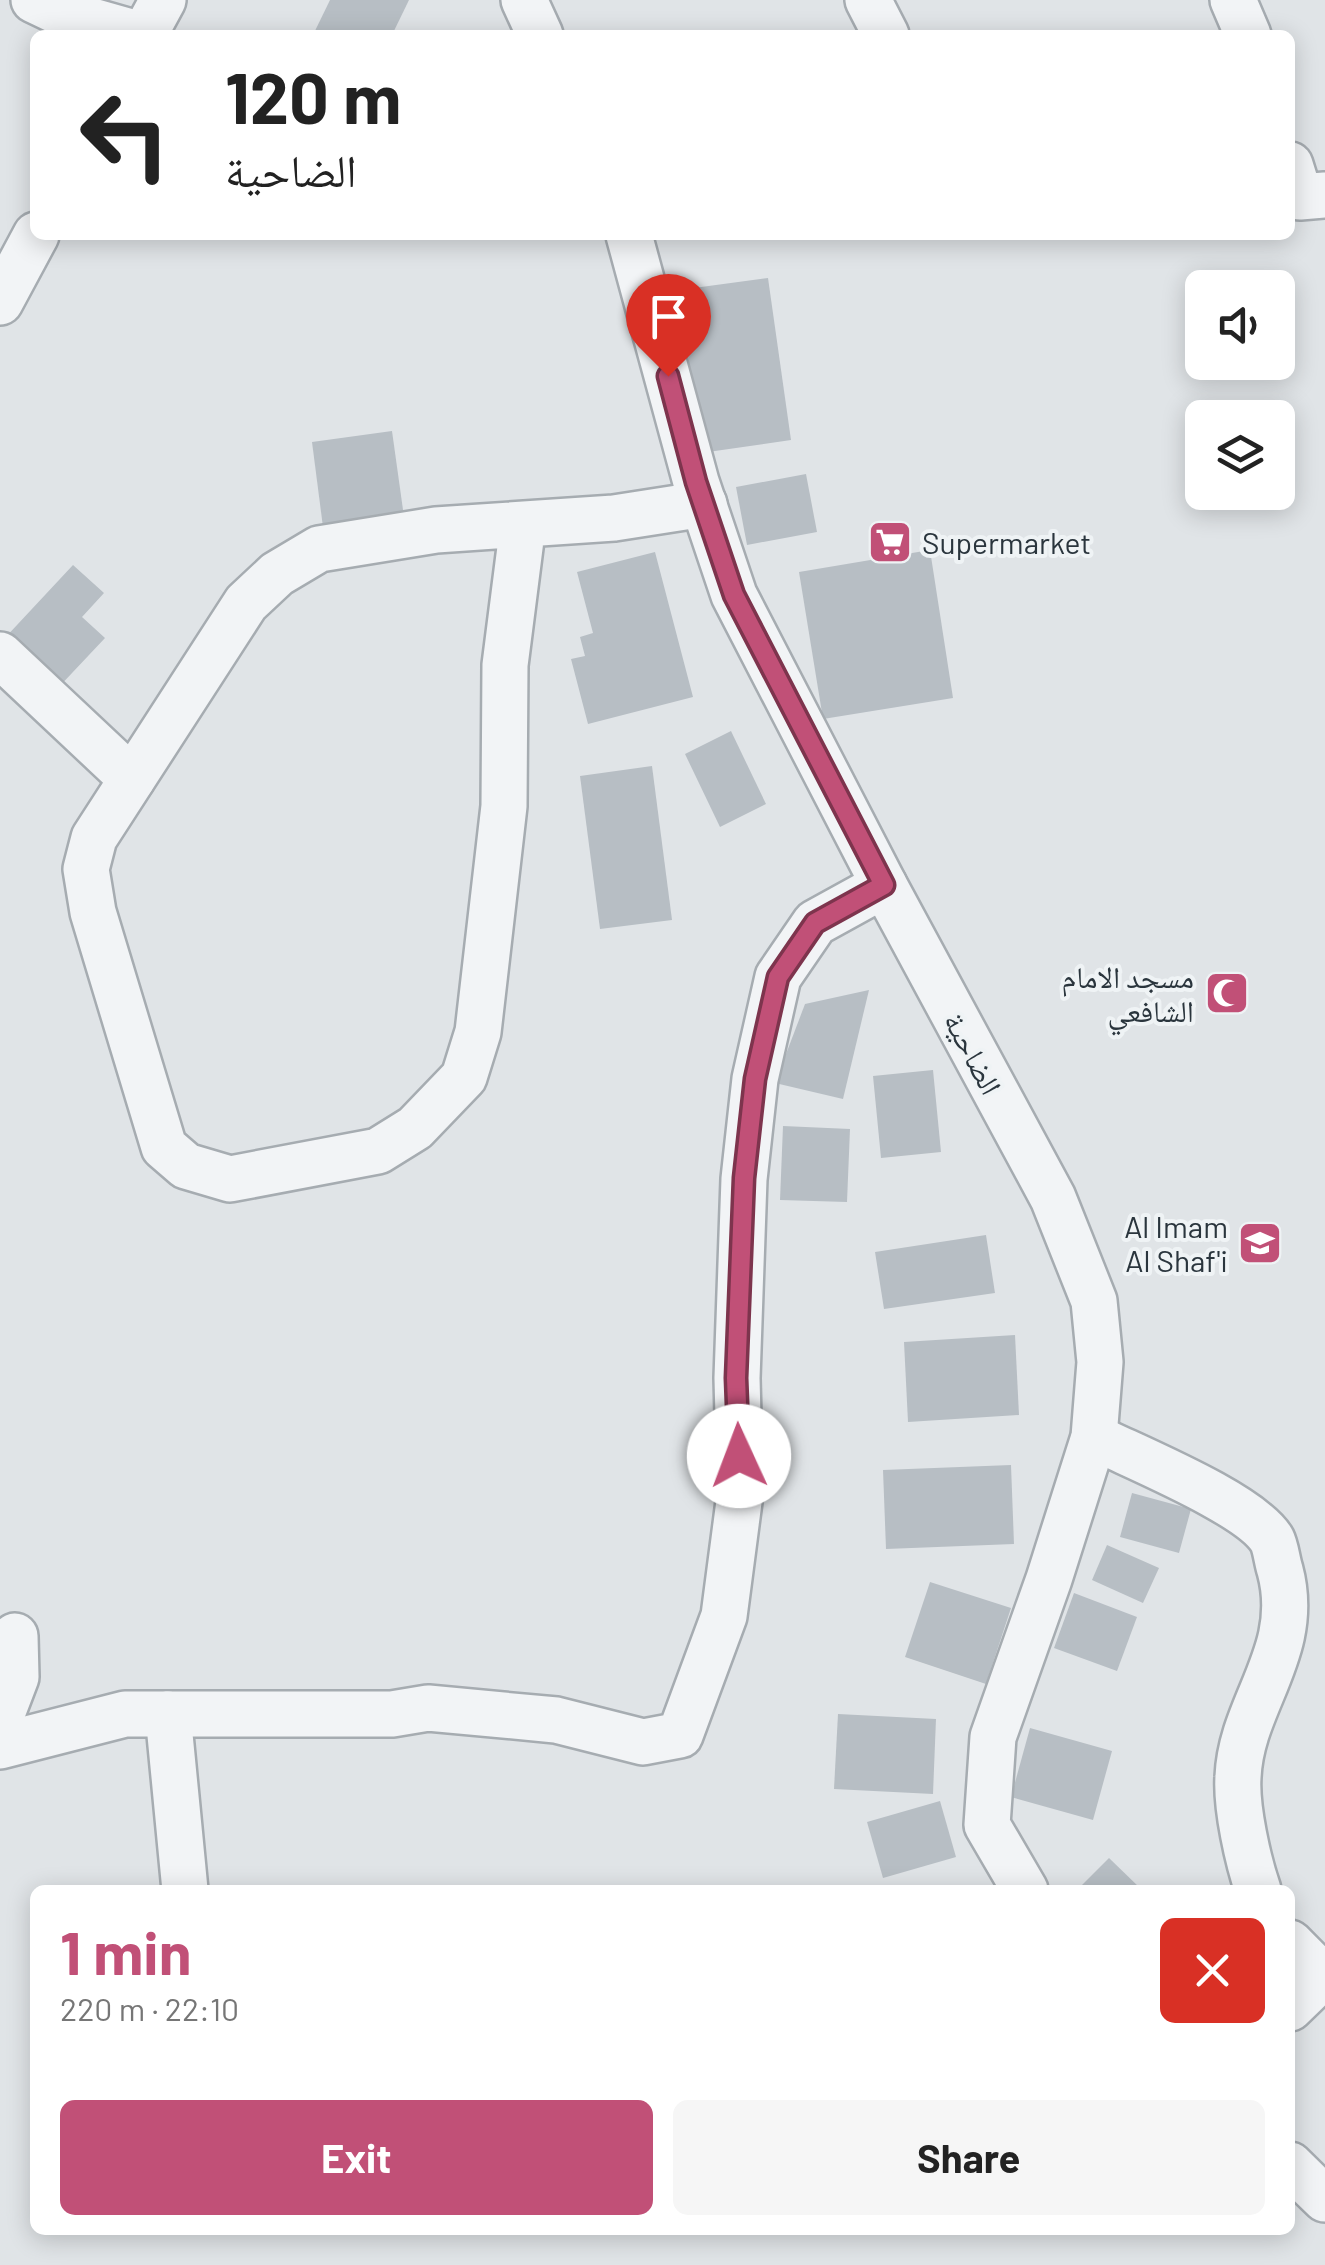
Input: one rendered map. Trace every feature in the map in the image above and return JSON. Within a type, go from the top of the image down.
[{"type":"street","points":[[34,0],[57,11],[124,30]]},
{"type":"street","points":[[145,30],[163,0]]},
{"type":"street","points":[[524,0],[538,30]]},
{"type":"street","points":[[868,0],[883,30]]},
{"type":"street","points":[[1233,0],[1246,30]]},
{"type":"street","points":[[1295,180],[1300,196],[1325,195]]},
{"type":"street","points":[[0,302],[33,240]]},
{"type":"street","name":"الضاحية","points":[[631,240],[704,504],[734,595],[884,885],[1053,1198],[1094,1301],[1100,1362],[1094,1436],[993,1737],[988,1824],[1022,1885]]},
{"type":"street","points":[[523,524],[505,665],[504,806],[478,1032],[464,1077],[415,1128],[378,1150],[230,1179],[186,1166],[164,1147],[93,912],[86,869],[94,838],[246,603],[300,558],[318,549],[436,530],[523,524],[614,518],[704,504]]},
{"type":"street","points":[[0,654],[132,779]]},
{"type":"street","points":[[0,1746],[125,1714],[392,1714],[428,1708],[556,1720],[643,1742],[680,1735],[724,1616],[738,1512],[736,1378],[744,1178],[755,1079],[778,977],[815,923],[884,885]]},
{"type":"street","points":[[1094,1436],[1232,1505],[1272,1539],[1286,1593],[1276,1663],[1249,1726],[1238,1777],[1256,1885]]},
{"type":"street","points":[[0,1718],[16,1676],[15,1636]]},
{"type":"street","points":[[168,1714],[185,1885]]},
{"type":"street","points":[[1295,1948],[1323,1976],[1295,2003]]},
{"type":"street","points":[[1295,2170],[1325,2199]]},
{"type":"building","points":[[330,0],[409,0],[394,30],[315,30]]},
{"type":"building","points":[[768,278],[791,440],[701,453],[679,290]]},
{"type":"building","points":[[392,431],[405,524],[324,535],[312,442]]},
{"type":"building","points":[[806,474],[817,532],[747,545],[736,487]]},
{"type":"building","points":[[930,550],[953,698],[823,719],[799,572]]},
{"type":"building","points":[[655,552],[693,697],[588,724],[571,659],[585,656],[580,637],[593,633],[577,572]]},
{"type":"building","points":[[73,565],[104,593],[82,617],[105,638],[56,690],[3,640]]},
{"type":"building","points":[[731,731],[766,804],[720,827],[685,754]]},
{"type":"building","points":[[652,766],[672,920],[600,929],[580,776]]},
{"type":"building","points":[[869,990],[843,1099],[775,1083],[805,1004]]},
{"type":"building","points":[[933,1070],[941,1152],[881,1158],[873,1076]]},
{"type":"building","points":[[783,1126],[850,1129],[847,1202],[780,1200]]},
{"type":"building","points":[[986,1235],[995,1293],[884,1309],[875,1252]]},
{"type":"building","points":[[1015,1335],[1019,1415],[908,1422],[904,1342]]},
{"type":"building","points":[[1011,1465],[1014,1544],[886,1549],[883,1470]]},
{"type":"building","points":[[1132,1493],[1191,1509],[1179,1553],[1120,1537]]},
{"type":"building","points":[[1107,1545],[1159,1568],[1143,1603],[1092,1580]]},
{"type":"building","points":[[930,1582],[1011,1608],[986,1684],[905,1657]]},
{"type":"building","points":[[1074,1593],[1137,1617],[1117,1671],[1054,1648]]},
{"type":"building","points":[[838,1714],[936,1719],[933,1794],[834,1789]]},
{"type":"building","points":[[1030,1728],[1112,1751],[1093,1820],[1011,1797]]},
{"type":"building","points":[[940,1801],[956,1857],[883,1878],[867,1822]]},
{"type":"building","points":[[1109,1858],[1137,1885],[1082,1885]]},
{"type":"place","name":"Supermarket","points":[[890,542]]},
{"type":"place","name":"مسجد الامام الشافعي","points":[[1227,993]]},
{"type":"place","name":"Al Imam Al Shaf'i","points":[[1260,1243]]},
{"type":"route","points":[[668,376],[696,482],[734,595],[884,885],[815,923],[778,977],[755,1079],[744,1178],[736,1378],[739,1456]]}]
